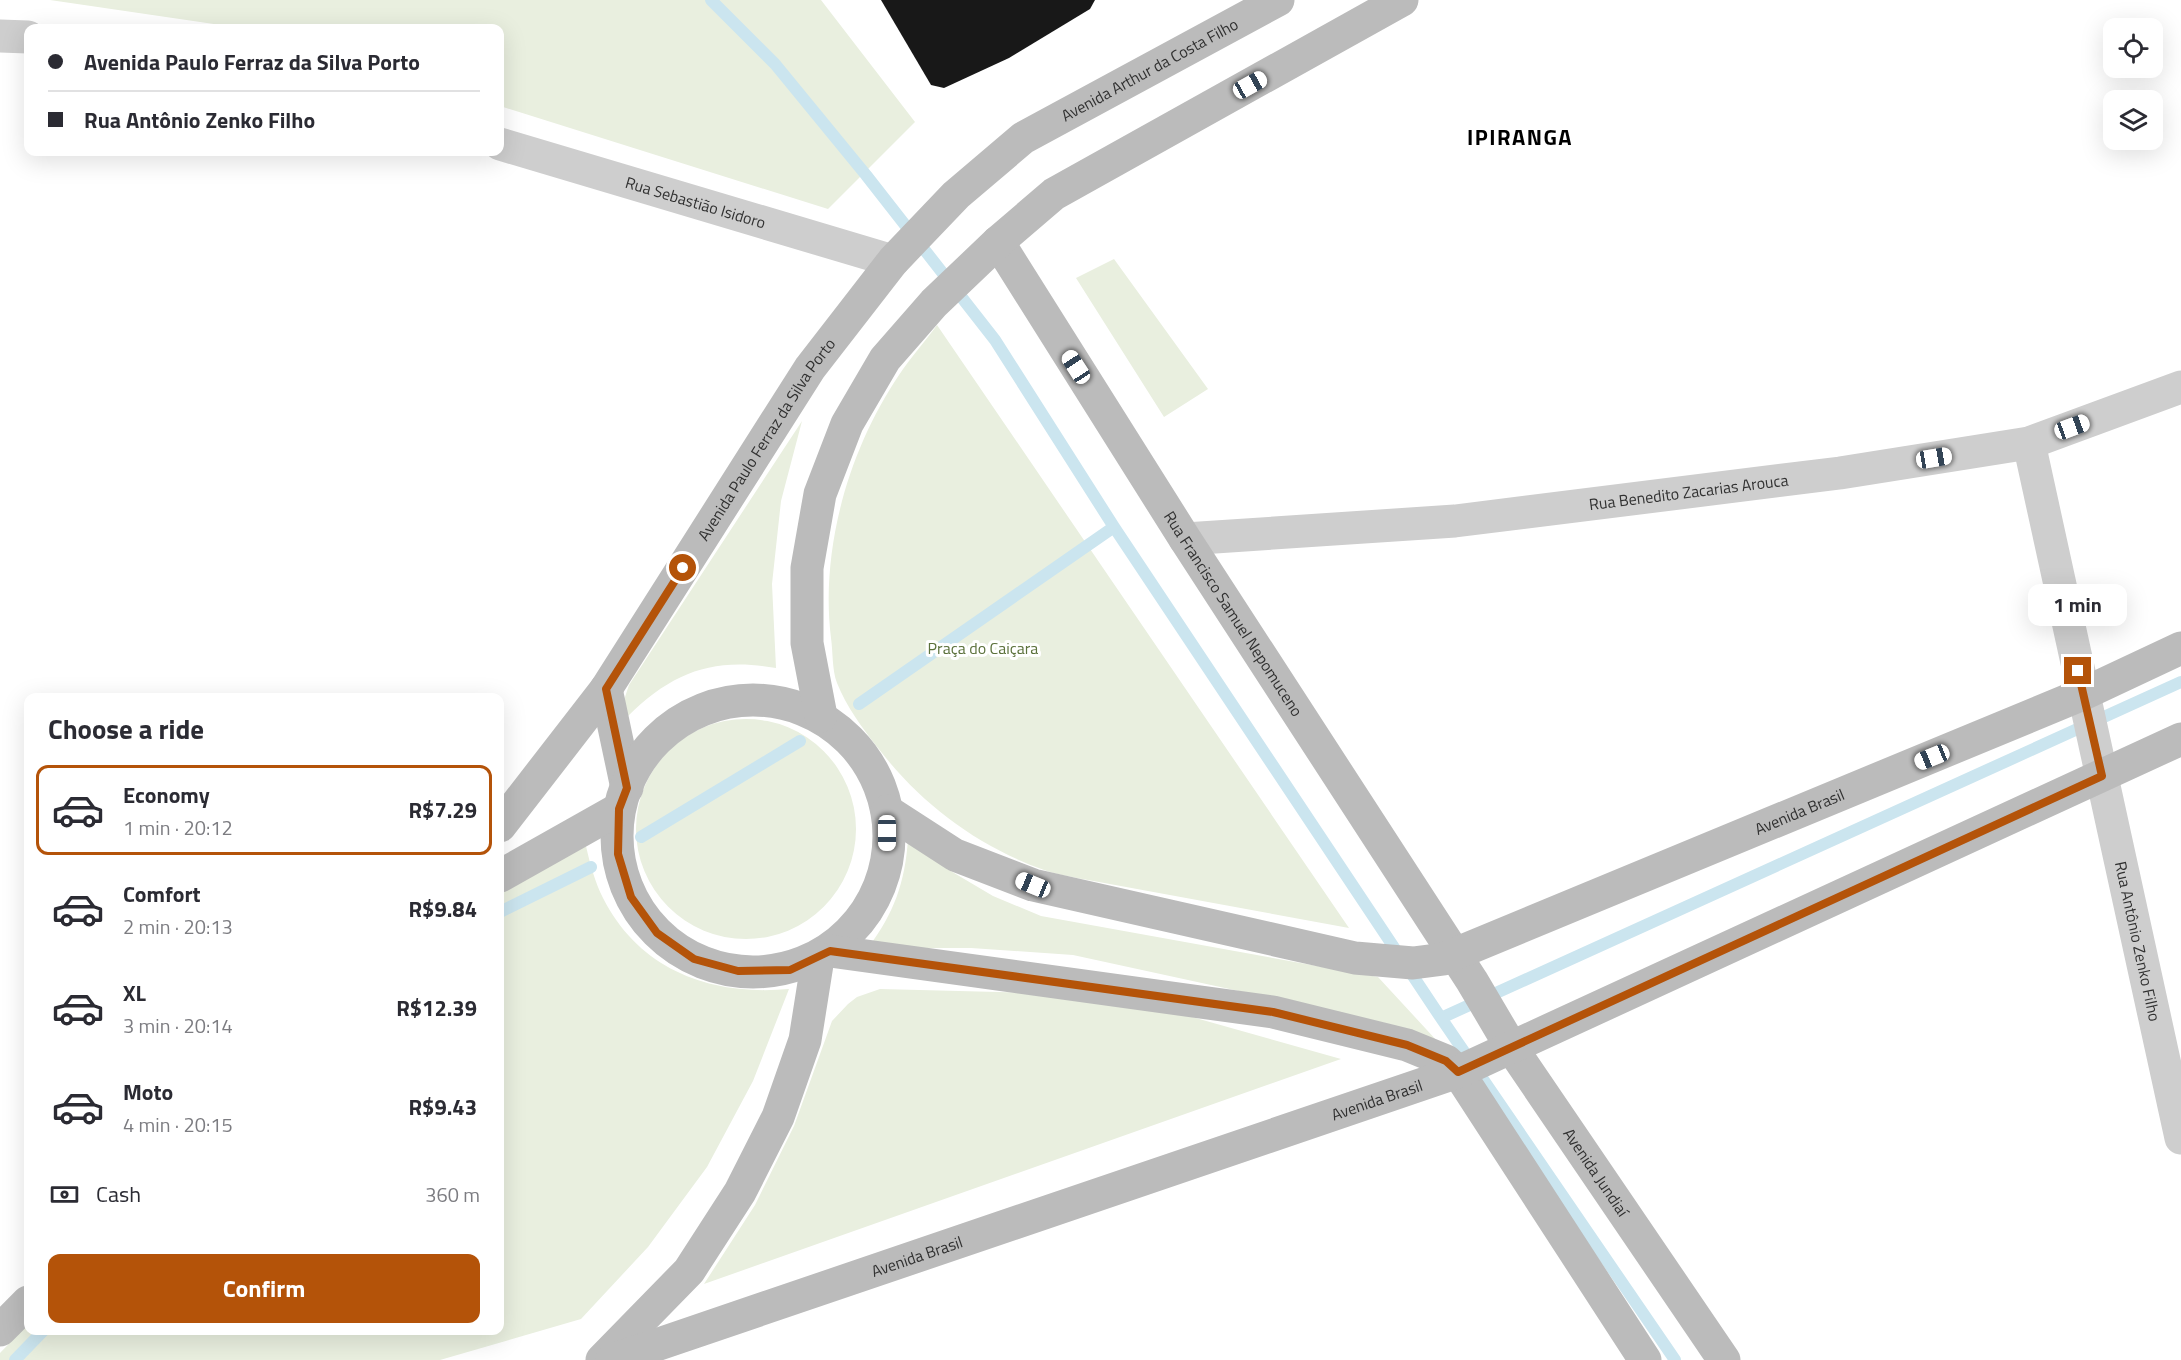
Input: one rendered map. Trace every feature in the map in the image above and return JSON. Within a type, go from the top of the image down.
[{"type":"main road","name":"Avenida Arthur da Costa Filho","points":[[956,195],[1023,138],[1278,0]]},
{"type":"main road","points":[[821,716],[807,642],[807,568],[820,494],[847,424],[885,359],[934,303],[1054,194],[1402,0]]},
{"type":"main road","name":"Avenida Paulo Ferraz da Silva Porto","points":[[504,821],[606,689],[810,368],[899,254],[956,195]]},
{"type":"main road","name":"Rua Francisco Samuel Nepomuceno","points":[[989,251],[1185,539],[1472,981]]},
{"type":"main road","name":"Avenida Brasil","points":[[886,811],[955,855],[1033,885],[1355,958],[1413,963],[1444,959],[2086,704],[2181,648]]},
{"type":"main road","points":[[504,873],[623,798],[634,769],[660,735],[696,711],[737,700],[779,701],[821,716],[851,741],[874,773],[886,811],[887,854],[874,896],[856,927],[824,954],[790,970],[738,971],[694,959],[657,933],[631,897],[618,854],[623,798],[606,689]]},
{"type":"main road","name":"Avenida Brasil","points":[[612,1360],[1464,1069],[1503,1043],[2099,761],[2181,739]]},
{"type":"main road","points":[[824,954],[1273,1012],[1407,1045],[1464,1069],[1645,1360]]},
{"type":"main road","points":[[602,1360],[689,1271],[740,1192],[778,1117],[805,1040],[824,954]]},
{"type":"main road","name":"Avenida Jundiaí","points":[[1472,981],[1503,1043],[1724,1360]]},
{"type":"main road","points":[[0,1330],[24,1306]]},
{"type":"street","points":[[0,36],[24,37]]},
{"type":"street","name":"Rua Sebastião Isidoro","points":[[504,145],[899,254]]},
{"type":"street","name":"Rua Benedito Zacarias Arouca","points":[[1185,539],[1455,521],[1840,473],[2029,442],[2181,387]]},
{"type":"street","points":[[2029,442],[2086,704]]},
{"type":"street","name":"Rua Antônio Zenko Filho","points":[[2086,704],[2181,1138]]},
{"type":"green space","points":[[50,0],[821,0],[915,122],[828,209],[504,107],[504,24],[214,24]]},
{"type":"green space","points":[[1114,259],[1208,389],[1164,417],[1076,278]]},
{"type":"green space","name":"Praça do Caiçara","points":[[937,325],[1349,928],[1066,876],[1019,860],[973,836],[932,805],[895,768],[850,709],[835,678],[833,667],[829,604],[834,535],[853,467],[881,404],[908,362]]},
{"type":"green space","points":[[802,421],[781,501],[772,584],[776,668],[733,665],[695,671],[661,688],[628,716],[622,706],[629,685]]},
{"type":"green space","points":[[746,719],[778,724],[798,732],[815,744],[831,760],[843,777],[851,797],[856,829],[851,861],[843,881],[831,898],[815,914],[798,926],[778,934],[746,939],[714,934],[694,926],[677,914],[661,898],[649,881],[641,861],[636,829],[641,797],[649,777],[661,760],[677,744],[694,732],[714,724]]},
{"type":"green space","points":[[908,839],[949,870],[993,896],[1041,916],[1378,977],[1438,1042],[1385,1023],[1073,955],[971,948],[868,948],[885,922],[897,897],[904,870]]},
{"type":"green space","points":[[586,846],[600,892],[618,923],[637,944],[658,961],[706,983],[760,990],[789,989],[753,1081],[707,1167],[648,1247],[581,1319],[440,1360],[0,1360],[0,1353],[24,1328],[24,1335],[504,1335],[504,890]]},
{"type":"green space","points":[[880,989],[1033,993],[1185,1015],[1341,1059],[704,1284],[755,1205],[794,1126],[832,1021],[857,997]]},
{"type":"building","points":[[881,0],[1095,0],[1090,9],[1009,58],[944,88],[931,85]]},
{"type":"waterway","points":[[711,0],[775,64],[866,175],[995,340],[1114,527],[1441,1018],[1675,1360]]},
{"type":"waterway","points":[[859,704],[1114,527]]},
{"type":"waterway","points":[[1441,1018],[2181,682]]},
{"type":"waterway","points":[[641,837],[800,741]]},
{"type":"waterway","points":[[504,910],[591,867]]},
{"type":"waterway","points":[[15,1360],[39,1335]]},
{"type":"district","name":"IPIRANGA","points":[[1520,137]]},
{"type":"route","points":[[683,568],[606,689],[627,788],[619,809],[618,854],[631,897],[657,933],[694,959],[738,971],[790,970],[830,951],[1273,1012],[1407,1045],[1446,1061],[1458,1072],[2102,776],[2078,671]]}]
